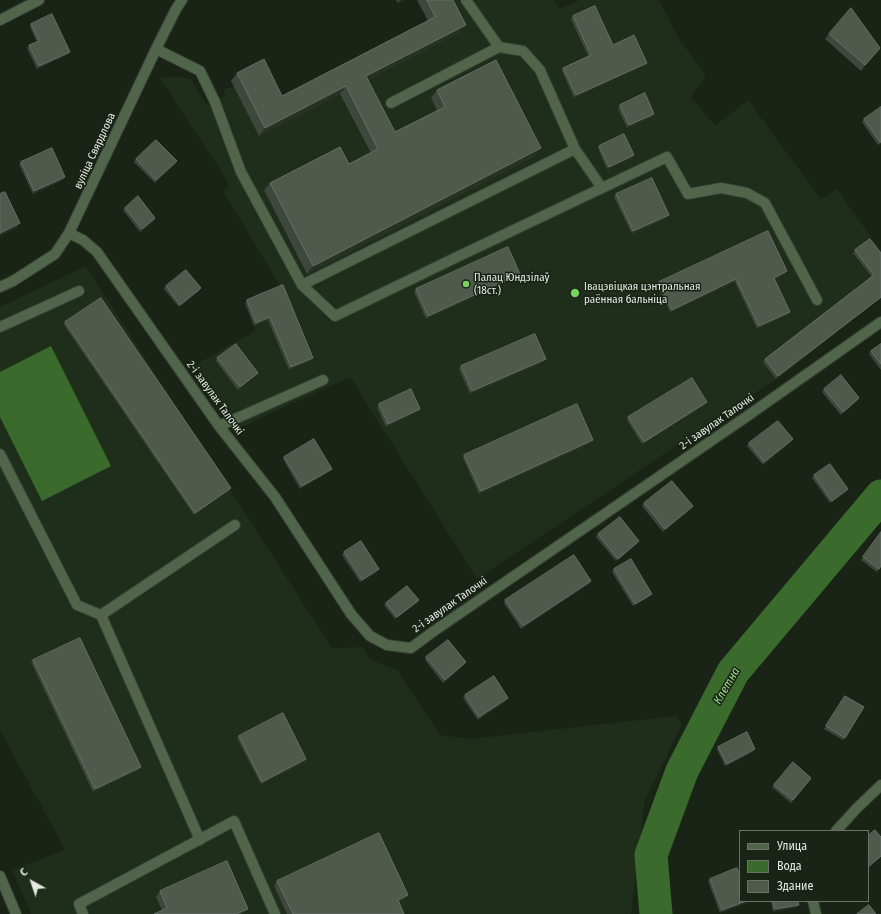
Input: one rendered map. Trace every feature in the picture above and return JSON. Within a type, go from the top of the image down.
[{"type":"street","points":[[0,20],[39,0]]},
{"type":"street","name":"вуліца Свярдлова","points":[[0,287],[13,281],[54,254],[69,233],[156,49],[182,0]]},
{"type":"street","points":[[466,0],[499,47]]},
{"type":"street","points":[[391,103],[499,47],[523,51],[540,70],[575,149],[602,188]]},
{"type":"street","points":[[156,49],[200,71],[215,102],[241,172],[302,285],[335,316],[668,157],[688,194],[722,188],[746,194],[765,203],[817,300]]},
{"type":"street","points":[[302,285],[575,149]]},
{"type":"street","name":"2-і завулак Талочкі","points":[[69,233],[83,240],[97,252],[219,426],[275,497],[351,614],[370,636],[387,645],[411,648],[440,626],[746,417],[881,322]]},
{"type":"street","points":[[0,326],[78,291]]},
{"type":"street","points":[[219,426],[323,380]]},
{"type":"street","points":[[0,454],[77,604],[101,615],[200,840]]},
{"type":"street","points":[[101,615],[235,525]]},
{"type":"street","points":[[837,830],[881,785]]},
{"type":"street","points":[[83,914],[79,904],[234,821],[275,914]]},
{"type":"street","points":[[0,876],[16,914]]},
{"type":"street","points":[[813,902],[816,914]]},
{"type":"shaded area","name":"Івацэвіцкая цэнтральная раённая бальніца","points":[[417,0],[554,0],[559,9],[580,0],[659,0],[679,39],[706,75],[691,97],[715,126],[748,100],[821,199],[837,189],[881,251],[881,298],[776,379],[477,579],[350,377],[237,429],[195,365],[255,331],[245,303],[281,288],[223,191],[230,185],[160,78],[177,76],[191,79],[207,106],[226,95],[223,90],[234,86],[231,81],[258,67],[277,103],[430,24]]},
{"type":"shaded area","points":[[86,266],[332,648],[362,647],[371,660],[397,670],[440,735],[471,739],[676,716],[682,725],[645,800],[631,914],[31,914],[12,870],[65,850],[0,730],[0,307]]},
{"type":"water","points":[[51,346],[111,466],[42,501],[0,417],[0,372]]},
{"type":"building","points":[[427,0],[453,0],[466,25],[366,76],[395,132],[445,107],[437,90],[496,60],[541,148],[313,266],[270,183],[340,147],[349,164],[378,149],[346,86],[265,128],[237,73],[264,59],[282,96],[435,17]]},
{"type":"building","points":[[595,6],[613,45],[634,35],[647,63],[576,95],[563,68],[591,55],[573,16]]},
{"type":"building","points":[[851,8],[880,48],[865,65],[829,34]]},
{"type":"building","points":[[52,14],[70,52],[39,66],[29,45],[39,41],[31,24]]},
{"type":"building","points":[[645,93],[654,114],[629,125],[620,105]]},
{"type":"building","points":[[881,107],[881,142],[880,142],[864,119]]},
{"type":"building","points":[[624,134],[634,155],[609,167],[599,146]]},
{"type":"building","points":[[156,140],[177,161],[156,180],[136,159]]},
{"type":"building","points":[[52,148],[65,177],[34,191],[21,162]]},
{"type":"building","points":[[652,178],[669,215],[633,231],[616,194]]},
{"type":"building","points":[[5,192],[20,223],[0,233],[0,194]]},
{"type":"building","points":[[138,196],[155,218],[142,229],[125,208]]},
{"type":"building","points":[[768,231],[787,271],[774,278],[790,312],[759,326],[736,279],[672,310],[659,282]]},
{"type":"building","points":[[870,239],[881,253],[881,297],[778,376],[765,359],[874,275],[855,250]]},
{"type":"building","name":"Палац Юндзілаў (18ст.)","points":[[508,247],[520,274],[428,316],[416,289]]},
{"type":"building","points":[[186,270],[201,288],[180,305],[166,286]]},
{"type":"building","points":[[283,285],[313,358],[291,367],[270,317],[256,323],[247,300]]},
{"type":"building","points":[[101,298],[231,488],[195,513],[65,322]]},
{"type":"building","points":[[535,334],[546,359],[472,391],[461,366]]},
{"type":"building","points":[[236,344],[258,373],[240,387],[217,358]]},
{"type":"building","points":[[881,344],[881,364],[871,351]]},
{"type":"building","points":[[841,375],[859,398],[843,412],[824,389]]},
{"type":"building","points":[[692,378],[707,402],[644,442],[628,417]]},
{"type":"building","points":[[411,389],[420,409],[388,424],[379,404]]},
{"type":"building","points":[[577,404],[593,440],[481,491],[464,455]]},
{"type":"building","points":[[778,421],[793,439],[764,462],[749,443]]},
{"type":"building","points":[[314,439],[332,469],[302,486],[284,457]]},
{"type":"building","points":[[830,464],[848,489],[832,501],[814,475]]},
{"type":"building","points":[[672,481],[693,506],[665,529],[644,503]]},
{"type":"building","points":[[620,517],[639,541],[618,559],[598,534]]},
{"type":"building","points":[[881,532],[881,566],[879,569],[863,557]]},
{"type":"building","points":[[361,541],[379,569],[362,580],[344,552]]},
{"type":"building","points":[[574,555],[591,581],[523,626],[505,600]]},
{"type":"building","points":[[631,559],[652,594],[635,604],[614,569]]},
{"type":"building","points":[[407,586],[419,600],[397,617],[386,603]]},
{"type":"building","points":[[80,638],[141,767],[95,789],[33,660]]},
{"type":"building","points":[[448,640],[466,662],[445,680],[426,657]]},
{"type":"building","points":[[494,676],[508,698],[479,717],[465,695]]},
{"type":"building","points":[[845,696],[864,707],[845,738],[826,726]]},
{"type":"building","points":[[283,713],[306,759],[262,782],[239,736]]},
{"type":"building","points":[[747,732],[755,749],[727,764],[718,747]]},
{"type":"building","points":[[793,762],[811,778],[793,800],[774,785]]},
{"type":"building","points":[[875,830],[881,837],[881,856],[869,866],[869,835]]},
{"type":"building","points":[[379,833],[408,895],[398,900],[404,914],[293,914],[277,881]]},
{"type":"building","points":[[227,861],[248,909],[236,914],[154,914],[167,908],[160,891]]},
{"type":"building","points":[[737,868],[739,873],[739,902],[743,902],[722,910],[710,879]]},
{"type":"building","points":[[773,902],[798,902],[799,905],[775,909]]},
{"type":"building","points":[[869,905],[876,914],[857,914]]},
{"type":"waterway","name":"Клетна","points":[[656,914],[651,855],[682,771],[733,672],[881,496]]},
{"type":"place","name":"Палац Юндзілаў (18ст.)","points":[[466,284]]},
{"type":"place","name":"Івацэвіцкая цэнтральная раённая бальніца","points":[[575,293]]}]
